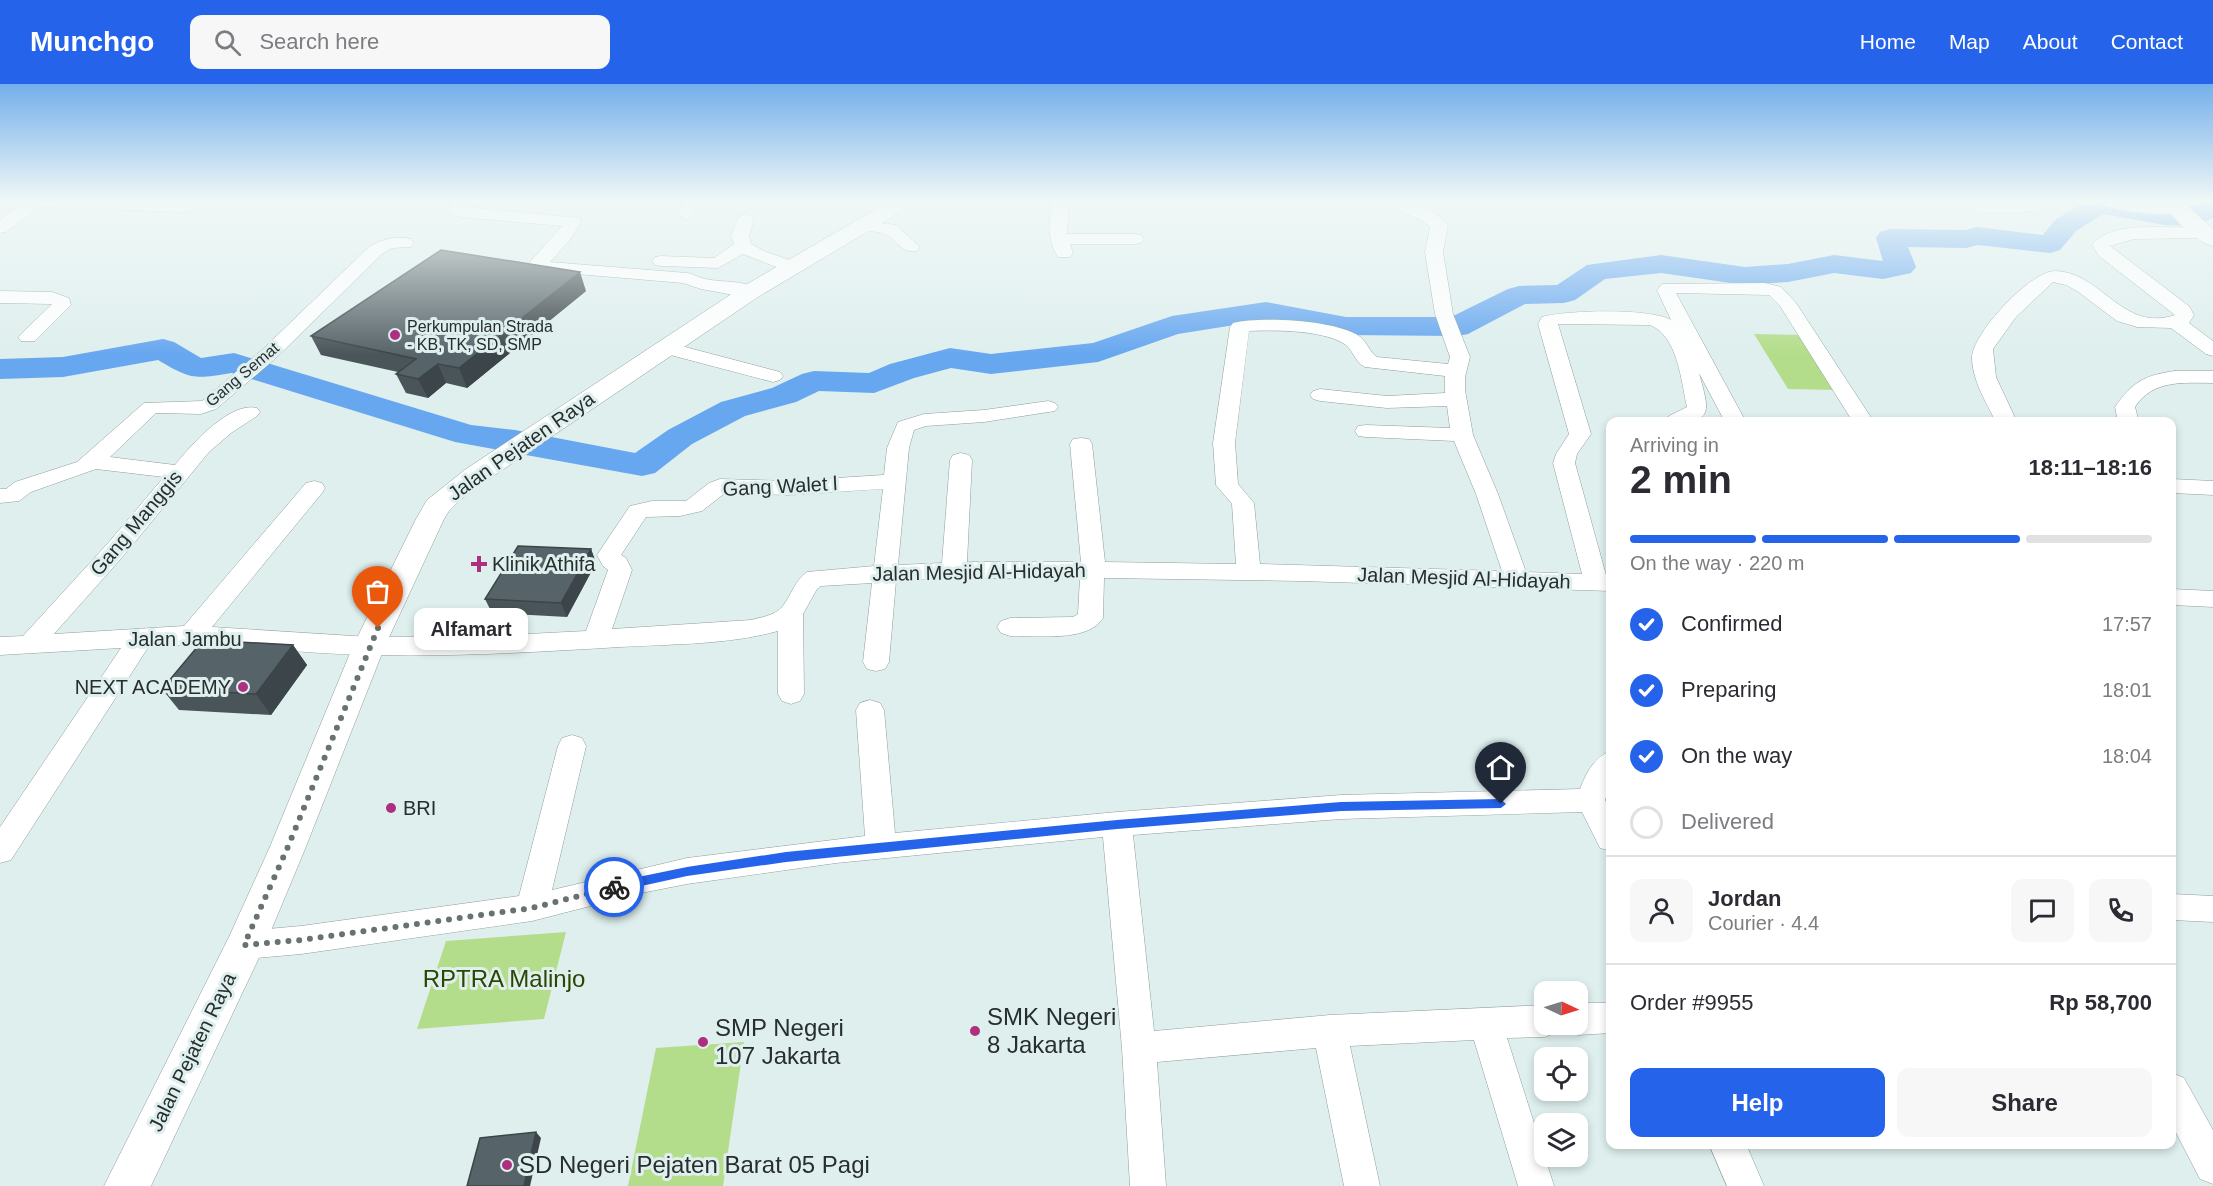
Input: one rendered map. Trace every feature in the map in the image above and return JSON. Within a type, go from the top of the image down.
[{"type":"street","name":"Gang Semat","points":[[0,496],[11,496],[22,487],[75,471],[91,462],[147,409],[160,405],[205,407],[269,354],[374,252]]},
{"type":"street","points":[[549,252],[536,266],[687,278],[693,283],[736,287],[750,292]]},
{"type":"street","points":[[641,260],[718,263],[734,252]]},
{"type":"street","points":[[751,252],[790,266]]},
{"type":"street","name":"Jalan Pejaten Raya","points":[[127,1186],[244,945],[287,849],[369,646],[434,512],[450,494],[504,456],[750,292],[815,252]]},
{"type":"street","points":[[1434,252],[1447,322],[1460,357],[1455,377],[1462,435],[1487,494],[1516,580]]},
{"type":"street","points":[[2004,417],[1989,386],[1983,349],[1994,331],[2042,280],[2056,277],[2073,281],[2114,312],[2128,319],[2147,322],[2176,322],[2184,318],[2182,310],[2106,252]]},
{"type":"street","points":[[1733,417],[1667,295],[1668,288],[1765,288],[1775,291],[1787,303],[1861,417]]},
{"type":"street","points":[[0,297],[52,298],[62,302],[62,305],[28,337]]},
{"type":"street","points":[[1603,583],[1564,463],[1565,455],[1577,442],[1580,434],[1548,322],[1559,318],[1653,319],[1667,324],[1687,364],[1697,407],[1695,413],[1684,417]]},
{"type":"street","points":[[2176,322],[2213,350]]},
{"type":"street","points":[[1249,572],[1242,503],[1227,485],[1224,443],[1240,327],[1258,323],[1341,334],[1355,342],[1364,358],[1372,363],[1457,371]]},
{"type":"street","points":[[666,348],[773,376]]},
{"type":"street","points":[[2128,417],[2125,407],[2136,390],[2148,383],[2175,377],[2213,377]]},
{"type":"street","points":[[1320,395],[1387,402],[1457,399]]},
{"type":"street","points":[[876,662],[894,481],[900,435],[905,426],[913,423],[1048,407]]},
{"type":"street","name":"Gang Manggis","points":[[30,644],[117,548],[213,436],[250,412]]},
{"type":"street","points":[[1366,431],[1462,435]]},
{"type":"street","points":[[1010,627],[1073,626],[1087,621],[1092,612],[1094,570],[1081,444]]},
{"type":"street","points":[[954,570],[961,460]]},
{"type":"street","points":[[91,462],[180,472]]},
{"type":"street","name":"Gang Walet l","points":[[596,638],[620,570],[618,564],[611,560],[609,555],[638,511],[696,506],[720,486],[789,488],[894,481]]},
{"type":"street","points":[[2177,482],[2213,488]]},
{"type":"street","points":[[191,635],[314,488]]},
{"type":"street","name":"Jalan Mesjid Al-Hidayah","points":[[790,614],[812,579],[954,570],[1249,572],[1603,583]]},
{"type":"street","points":[[2176,597],[2213,599]]},
{"type":"street","points":[[369,646],[470,646],[751,628],[780,621],[790,614]]},
{"type":"street","points":[[790,614],[791,694]]},
{"type":"street","name":"Jalan Jambu","points":[[0,646],[191,635],[369,646]]},
{"type":"street","points":[[0,850],[141,639]]},
{"type":"street","points":[[870,710],[880,832],[878,848]]},
{"type":"street","points":[[532,908],[572,746]]},
{"type":"street","points":[[244,945],[301,940],[532,908],[641,880],[786,857],[1117,824],[1341,807],[1602,782],[1606,807]]},
{"type":"street","points":[[1117,824],[1139,1048],[1148,1186]]},
{"type":"street","points":[[2176,908],[2213,909]]},
{"type":"street","points":[[1588,1019],[1606,1018]]},
{"type":"street","points":[[1139,1048],[1330,1031],[1534,1022]]},
{"type":"street","points":[[1486,1024],[1536,1186]]},
{"type":"street","points":[[1330,1031],[1362,1186]]},
{"type":"street","points":[[2176,1097],[2213,1166]]},
{"type":"street","points":[[1729,1149],[1746,1186]]},
{"type":"green space","points":[[1754,334],[1800,335],[1836,390],[1788,389]]},
{"type":"green space","name":"RPTRA Malinjo","points":[[566,932],[544,1019],[417,1029],[446,941]]},
{"type":"green space","points":[[744,1042],[723,1186],[628,1186],[656,1048]]},
{"type":"building","points":[[437,252],[456,252],[580,272],[459,368],[438,364],[418,379],[396,374],[416,359],[311,336]]},
{"type":"building","points":[[518,546],[591,549],[561,603],[485,599]]},
{"type":"building","points":[[203,640],[293,645],[256,694],[162,689]]},
{"type":"building","name":"SD Negeri Pejaten Barat 05 Pagi","points":[[536,1132],[524,1186],[467,1186],[480,1138]]},
{"type":"waterway","points":[[0,369],[63,367],[163,349],[196,369],[234,363],[467,435],[515,441],[642,465],[680,437],[733,409],[784,395],[814,381],[874,383],[902,371],[950,358],[991,364],[1098,352],[1172,325],[1266,311],[1346,326],[1457,327],[1519,295],[1564,294],[1597,271],[1661,264],[1745,276],[1788,273],[1834,264],[1883,270],[1901,267],[1895,252]]},
{"type":"way so far","points":[[378,628],[287,849],[244,945],[301,940],[532,908],[614,887]]},
{"type":"place","name":"Perkumpulan Strada - KB, TK, SD, SMP","points":[[395,335]]},
{"type":"place","name":"Klinik Athifa","points":[[479,564]]},
{"type":"place","name":"Alfamart","points":[[378,628]]},
{"type":"place","name":"NEXT ACADEMY","points":[[243,687]]},
{"type":"place","name":"BRI","points":[[391,808]]},
{"type":"place","name":"SMK Negeri 8 Jakarta","points":[[975,1031]]},
{"type":"place","name":"SMP Negeri 107 Jakarta","points":[[703,1042]]},
{"type":"place","name":"SD Negeri Pejaten Barat 05 Pagi","points":[[507,1165]]},
{"type":"route","points":[[614,887],[641,880],[786,857],[1117,824],[1341,807],[1501,804]]}]
